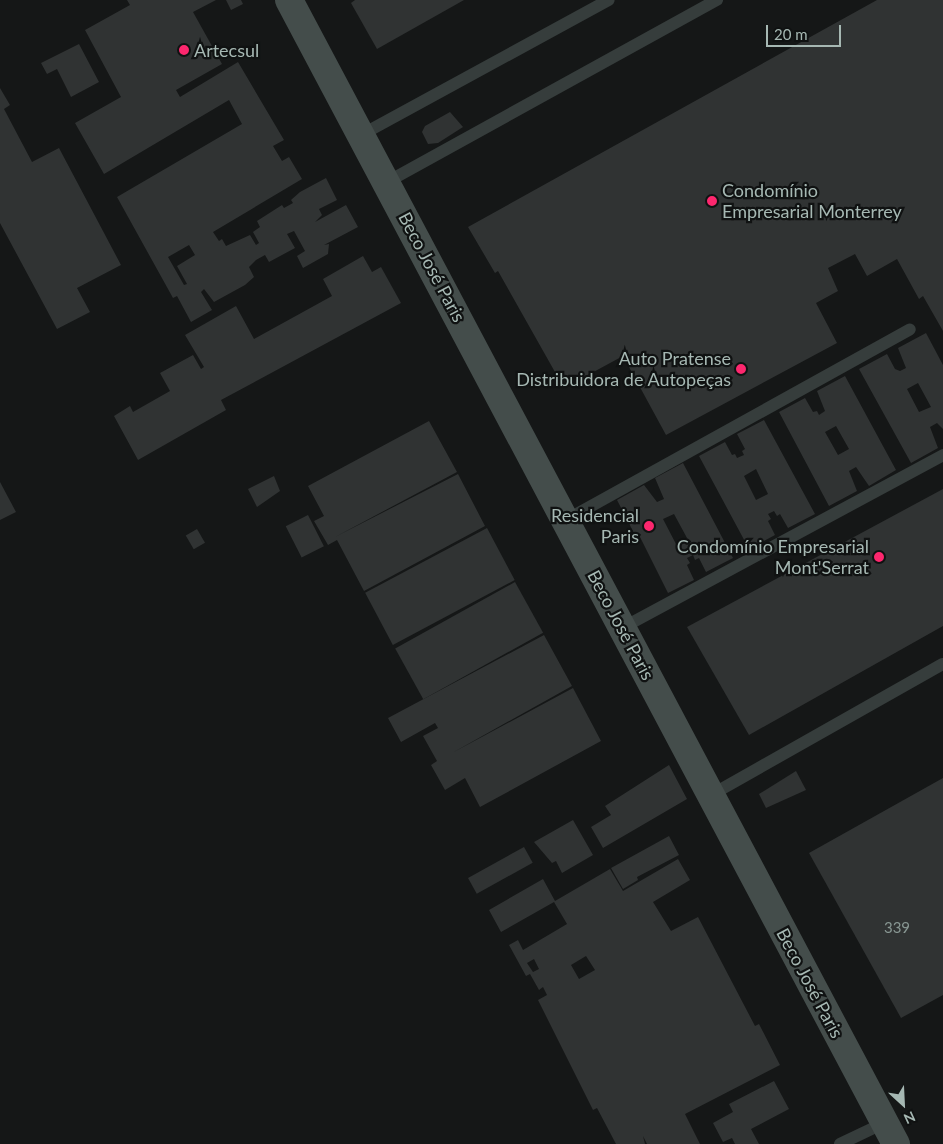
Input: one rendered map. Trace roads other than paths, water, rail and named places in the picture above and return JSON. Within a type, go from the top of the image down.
[{"type":"street","name":"Beco José Paris","points":[[290,0],[890,1133]]},
{"type":"lane","points":[[361,136],[609,0]]},
{"type":"lane","points":[[387,182],[717,0]]},
{"type":"lane","points":[[566,520],[910,329]]},
{"type":"lane","points":[[622,628],[943,455]]},
{"type":"lane","points":[[711,795],[943,664]]},
{"type":"lane","points":[[840,1144],[890,1133]]},
{"type":"place","name":"Artecsul","points":[[184,50]]},
{"type":"place","name":"Condomínio Empresarial Monterrey","points":[[712,201]]},
{"type":"place","name":"Auto Pratense Distribuidora de Autopeças","points":[[741,369]]},
{"type":"place","name":"Residencial Paris","points":[[649,526]]},
{"type":"place","name":"Condomínio Empresarial Mont'Serrat","points":[[879,557]]}]
